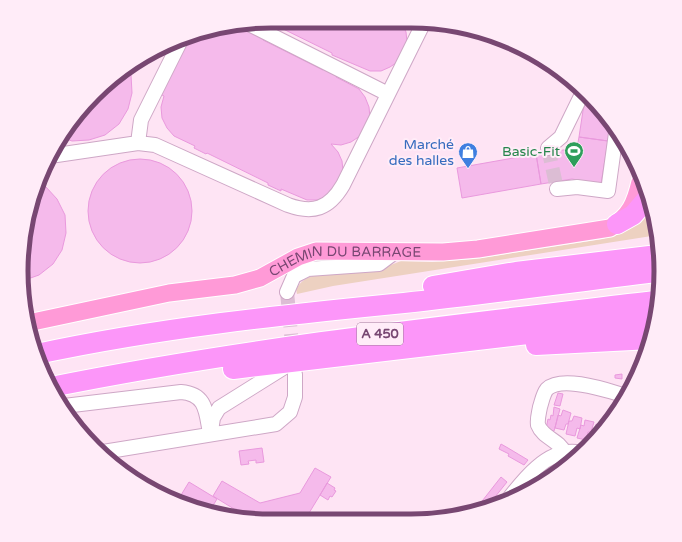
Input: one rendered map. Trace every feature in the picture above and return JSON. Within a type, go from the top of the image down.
[{"type":"highway","points":[[617,224],[633,215],[644,202]]},
{"type":"highway","points":[[307,311],[318,302],[516,272],[652,245]]},
{"type":"highway","points":[[516,272],[653,256]]},
{"type":"highway","name":"A 450","points":[[42,353],[167,330],[307,311],[405,302],[654,272]]},
{"type":"highway","name":"A 450","points":[[57,386],[107,376],[349,338],[652,301]]},
{"type":"highway","points":[[107,376],[116,384],[218,370],[291,369],[376,352],[649,320]]},
{"type":"highway","points":[[376,352],[450,350],[644,339]]},
{"type":"main road","name":"CHEMIN DU BARRAGE","points":[[34,322],[169,293],[235,285],[260,278],[298,257],[316,252],[443,252],[478,249],[610,228],[617,224],[634,205],[639,186]]},
{"type":"street","points":[[258,29],[388,94]]},
{"type":"street","points":[[58,155],[138,143],[155,145],[288,205],[300,209],[312,210],[326,205],[336,198],[421,29]]},
{"type":"street","points":[[138,143],[141,120],[178,46]]},
{"type":"street","points":[[548,148],[561,137],[581,97]]},
{"type":"street","points":[[557,189],[577,187],[608,191],[615,140]]},
{"type":"street","points":[[287,292],[294,276],[308,269],[379,264],[394,252]]},
{"type":"street","points":[[108,451],[210,433],[276,424],[290,412],[295,397],[291,369],[283,368],[218,408],[213,418],[210,433]]},
{"type":"street","points":[[570,452],[543,433],[538,425],[543,396],[546,390],[551,387],[567,384],[583,384],[620,394]]},
{"type":"street","points":[[69,405],[181,392],[191,393],[199,398],[204,405],[210,433]]},
{"type":"street","points":[[516,490],[535,469],[551,458],[570,452]]},
{"type":"shaded area","points":[[647,211],[651,236],[333,286],[297,294],[296,289],[307,278],[316,275],[373,272],[401,261],[432,262],[475,259],[603,239],[630,228]]},
{"type":"building","points":[[281,28],[404,28],[406,32],[407,42],[399,61],[381,71],[370,71],[332,55],[332,53]]},
{"type":"building","points":[[243,30],[263,38],[263,40],[323,70],[324,69],[337,74],[336,77],[359,89],[365,97],[369,107],[370,118],[360,136],[351,142],[341,145],[331,144],[338,152],[342,161],[343,171],[340,181],[326,197],[317,200],[307,200],[268,185],[268,183],[194,148],[195,146],[174,136],[167,128],[162,118],[161,107],[164,96],[160,94],[185,44],[208,36]]},
{"type":"building","points":[[130,73],[132,93],[128,109],[119,124],[105,135],[89,140],[72,141],[67,139],[88,111],[111,88]]},
{"type":"building","points":[[584,104],[588,104],[609,131],[608,141],[579,137]]},
{"type":"building","points":[[579,137],[608,141],[601,184],[572,179],[541,184],[536,154],[577,148]]},
{"type":"building","points":[[536,154],[541,184],[462,198],[457,168]]},
{"type":"building","points":[[140,159],[160,163],[177,174],[188,191],[192,211],[188,231],[177,248],[160,259],[140,263],[120,259],[103,248],[92,231],[88,211],[92,191],[103,174],[120,163]]},
{"type":"building","points":[[43,186],[57,199],[65,215],[66,233],[62,250],[53,264],[39,275],[28,279],[28,271],[30,239],[36,208]]},
{"type":"building","points":[[622,374],[622,379],[615,378],[615,375]]},
{"type":"building","points":[[558,393],[563,394],[560,406],[554,405]]},
{"type":"building","points":[[554,407],[560,409],[554,431],[546,429],[548,419],[550,420],[551,415],[553,416]]},
{"type":"building","points":[[563,410],[571,413],[568,424],[566,424],[564,430],[555,428],[558,415],[561,416]]},
{"type":"building","points":[[574,416],[582,418],[580,429],[577,428],[575,436],[566,434],[569,421],[572,421]]},
{"type":"building","points":[[585,420],[594,422],[591,432],[588,432],[586,440],[577,438],[581,425],[584,426]]},
{"type":"building","points":[[592,429],[595,430],[590,435]]},
{"type":"building","points":[[501,444],[528,460],[524,465],[508,456],[509,454],[499,449]]},
{"type":"building","points":[[262,448],[264,462],[256,463],[256,460],[248,461],[249,464],[241,465],[239,451]]},
{"type":"building","points":[[315,468],[331,477],[308,514],[239,512],[213,496],[222,481],[260,503],[300,493]]},
{"type":"building","points":[[501,477],[507,482],[495,497],[497,498],[480,504]]},
{"type":"building","points":[[189,482],[217,499],[212,507],[180,497]]},
{"type":"building","points":[[327,483],[335,488],[334,490],[336,491],[328,500],[320,495]]},
{"type":"tunnel","points":[[548,148],[557,189]]},
{"type":"tunnel","points":[[287,292],[293,354]]},
{"type":"place","name":"Basic-Fit","points":[[574,168]]},
{"type":"place","name":"Marché des halles","points":[[468,169]]}]
